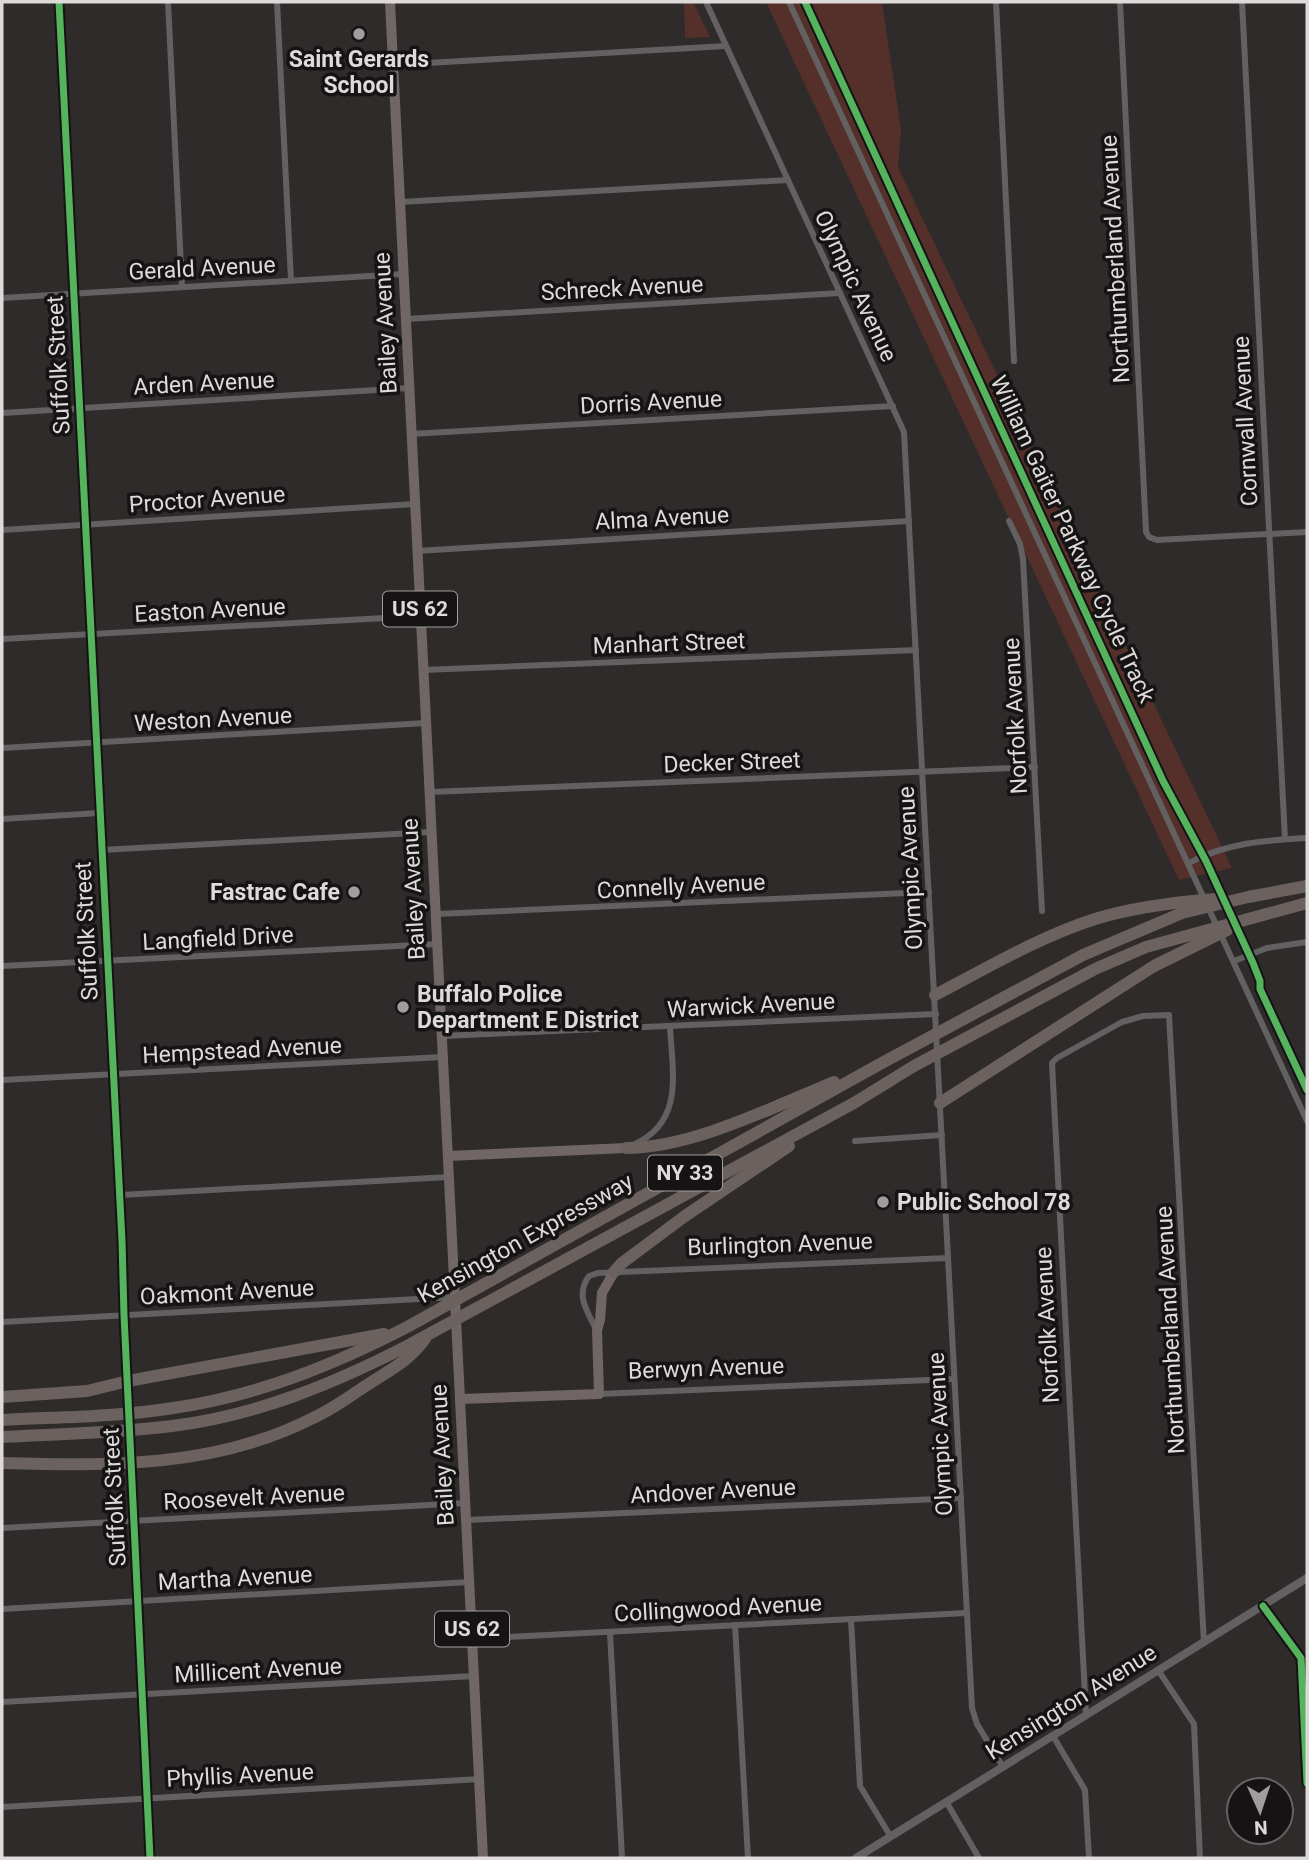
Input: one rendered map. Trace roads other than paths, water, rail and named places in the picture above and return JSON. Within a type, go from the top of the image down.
[{"type":"highway","points":[[935,995],[1071,928],[1114,914],[1183,907],[1307,886]]},
{"type":"highway","points":[[940,1103],[1196,938],[1260,914],[1307,903]]},
{"type":"highway","name":"Kensington Expressway","points":[[2,1420],[171,1409],[224,1399],[292,1379],[330,1364],[404,1329],[880,1064],[1083,955],[1183,907]]},
{"type":"highway","name":"Kensington Expressway","points":[[2,1437],[171,1426],[262,1407],[308,1392],[410,1351],[427,1335],[1095,969],[1146,947],[1196,938]]},
{"type":"highway","points":[[626,1148],[659,1145],[705,1133],[880,1064]]},
{"type":"highway","points":[[614,1272],[684,1216],[854,1102]]},
{"type":"highway","points":[[2,1397],[88,1391],[128,1381],[404,1329]]},
{"type":"highway","points":[[2,1463],[132,1464],[233,1449],[271,1437],[338,1405],[410,1351]]},
{"type":"main road","name":"Bailey Avenue","points":[[390,2],[483,1858]]},
{"type":"main road","points":[[448,1156],[626,1148]]},
{"type":"main road","name":"Burlington Avenue","points":[[600,1394],[597,1330],[602,1293],[614,1272]]},
{"type":"main road","name":"Berwyn Avenue","points":[[460,1399],[600,1394]]},
{"type":"street","name":"Suffolk Street","points":[[60,2],[120,1195],[150,1858]]},
{"type":"street","points":[[168,2],[183,287]]},
{"type":"street","points":[[277,2],[291,280]]},
{"type":"street","name":"Olympic Avenue","points":[[706,2],[905,437],[972,1713],[1003,1767]]},
{"type":"street","points":[[789,2],[1307,1121]]},
{"type":"street","points":[[996,2],[1014,361]]},
{"type":"street","name":"Northumberland Avenue","points":[[1120,2],[1146,532],[1153,540],[1268,534]]},
{"type":"street","name":"Cornwall Avenue","points":[[1242,2],[1285,839]]},
{"type":"street","points":[[393,65],[726,46]]},
{"type":"street","points":[[400,202],[788,180]]},
{"type":"street","name":"Gerald Avenue","points":[[2,298],[403,274]]},
{"type":"street","name":"Schreck Avenue","points":[[406,319],[840,293]]},
{"type":"street","name":"Arden Avenue","points":[[2,413],[409,388]]},
{"type":"street","name":"Dorris Avenue","points":[[411,434],[893,406]]},
{"type":"street","name":"Proctor Avenue","points":[[2,530],[415,504]]},
{"type":"street","name":"Alma Avenue","points":[[417,551],[909,521]]},
{"type":"street","name":"Norfolk Avenue","points":[[1009,521],[1020,544],[1023,559],[1042,911]]},
{"type":"street","points":[[1268,534],[1307,532]]},
{"type":"street","name":"Easton Avenue","points":[[2,639],[421,616]]},
{"type":"street","name":"Manhart Street","points":[[423,670],[916,650]]},
{"type":"street","name":"Weston Avenue","points":[[2,748],[426,723]]},
{"type":"street","name":"Decker Street","points":[[429,792],[1035,767]]},
{"type":"street","points":[[2,818],[99,813]]},
{"type":"street","points":[[101,850],[431,832]]},
{"type":"street","points":[[1189,863],[1227,848],[1256,842],[1307,838]]},
{"type":"street","name":"Connelly Avenue","points":[[436,914],[929,892]]},
{"type":"street","points":[[1234,961],[1274,946],[1307,942]]},
{"type":"street","name":"Langfield Drive","points":[[2,966],[437,944]]},
{"type":"street","name":"Warwick Avenue","points":[[442,1036],[936,1014]]},
{"type":"street","name":"Northumberland Avenue","points":[[1169,1015],[1204,1643]]},
{"type":"street","name":"Norfolk Avenue","points":[[1086,1715],[1052,1063],[1122,1022],[1143,1016],[1169,1015]]},
{"type":"street","points":[[626,1148],[655,1132],[666,1118],[673,1087],[670,1026]]},
{"type":"street","name":"Hempstead Avenue","points":[[2,1080],[443,1057]]},
{"type":"street","points":[[855,1141],[942,1135]]},
{"type":"street","points":[[120,1195],[449,1177]]},
{"type":"street","name":"Burlington Avenue","points":[[597,1330],[582,1299],[584,1283],[593,1274],[948,1258]]},
{"type":"street","name":"Oakmont Avenue","points":[[2,1322],[455,1297]]},
{"type":"street","name":"Berwyn Avenue","points":[[600,1394],[954,1379]]},
{"type":"street","name":"Andover Avenue","points":[[467,1520],[961,1498]]},
{"type":"street","name":"Roosevelt Avenue","points":[[2,1528],[466,1503]]},
{"type":"street","name":"Kensington Avenue","points":[[856,1858],[1307,1578]]},
{"type":"street","name":"Martha Avenue","points":[[2,1609],[470,1582]]},
{"type":"street","points":[[1263,1606],[1301,1658],[1307,1783]]},
{"type":"street","name":"Collingwood Avenue","points":[[472,1639],[966,1613]]},
{"type":"street","points":[[851,1619],[860,1786],[891,1837]]},
{"type":"street","points":[[735,1625],[748,1858]]},
{"type":"street","points":[[610,1632],[622,1858]]},
{"type":"street","points":[[1158,1670],[1194,1724],[1200,1858]]},
{"type":"street","name":"Millicent Avenue","points":[[2,1702],[474,1676]]},
{"type":"street","points":[[1053,1736],[1085,1790],[1089,1858]]},
{"type":"street","name":"Phyllis Avenue","points":[[2,1807],[480,1779]]},
{"type":"street","points":[[947,1803],[979,1858]]},
{"type":"place","name":"Saint Gerards School","points":[[359,34]]},
{"type":"place","name":"Fastrac Cafe","points":[[354,892]]},
{"type":"place","name":"Buffalo Police Department E District","points":[[403,1007]]},
{"type":"place","name":"Public School 78","points":[[883,1202]]}]
